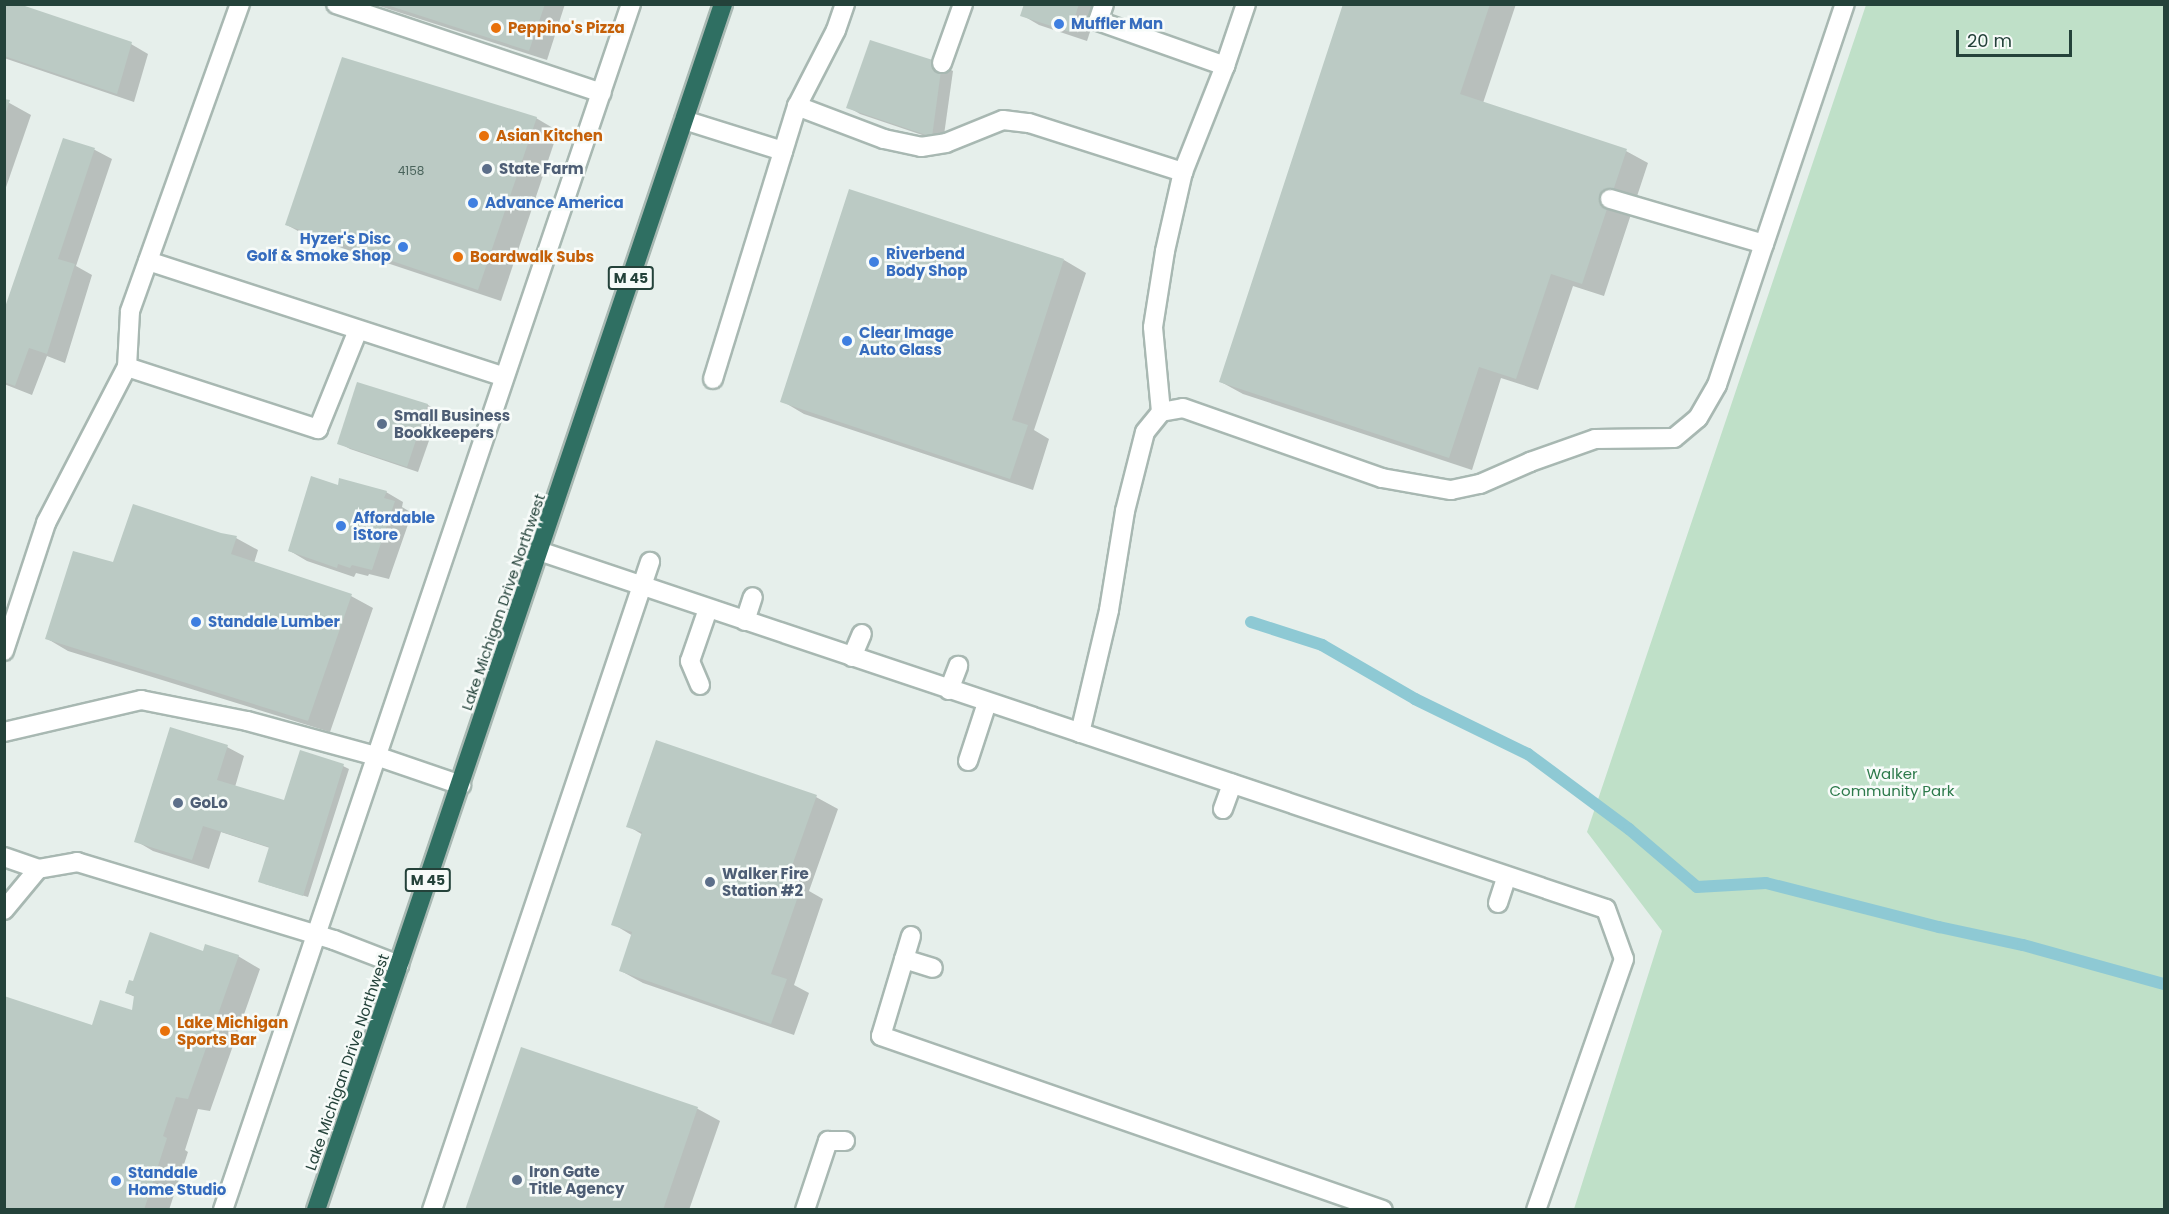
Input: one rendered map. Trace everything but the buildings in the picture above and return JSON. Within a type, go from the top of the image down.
[{"type":"highway","name":"Lake Michigan Drive Northwest","points":[[316,1209],[723,4]]},
{"type":"street","points":[[4,651],[46,523],[128,367],[130,311],[240,4]]},
{"type":"street","points":[[336,4],[602,93]]},
{"type":"street","points":[[223,1209],[631,4]]},
{"type":"street","points":[[713,379],[797,106],[836,30],[845,4]]},
{"type":"street","points":[[942,63],[963,4]]},
{"type":"street","points":[[1104,4],[1098,21],[1225,66]]},
{"type":"street","points":[[1161,412],[1153,327],[1165,251],[1183,172],[1225,66],[1246,4]]},
{"type":"street","points":[[1080,733],[1109,610],[1125,511],[1145,432],[1161,412],[1184,408],[1382,478],[1451,490],[1480,484],[1530,462],[1595,439],[1674,438],[1698,418],[1717,385],[1845,4]]},
{"type":"street","points":[[797,106],[884,139],[921,147],[946,143],[1002,120],[1029,123],[1183,172]]},
{"type":"street","points":[[684,120],[783,151]]},
{"type":"street","points":[[1610,199],[1764,244]]},
{"type":"street","points":[[147,261],[504,377]]},
{"type":"street","points":[[128,367],[318,429],[357,330]]},
{"type":"street","points":[[539,551],[1606,909],[1623,959],[1536,1209]]},
{"type":"street","points":[[432,1209],[651,562]]},
{"type":"street","points":[[745,621],[753,597]]},
{"type":"street","points":[[700,685],[690,661],[708,609]]},
{"type":"street","points":[[852,657],[862,633]]},
{"type":"street","points":[[949,690],[958,666]]},
{"type":"street","points":[[4,732],[141,700],[247,721],[376,756],[461,785]]},
{"type":"street","points":[[968,761],[987,703]]},
{"type":"street","points":[[1223,809],[1232,784]]},
{"type":"street","points":[[4,856],[38,869],[77,862],[316,935],[399,965]]},
{"type":"street","points":[[4,910],[38,869]]},
{"type":"street","points":[[1498,903],[1507,876]]},
{"type":"street","points":[[911,936],[881,1036],[1383,1209]]},
{"type":"street","points":[[904,959],[933,968]]},
{"type":"street","points":[[806,1209],[837,1141]]},
{"type":"green space","name":"Walker Community Park","points":[[1866,5],[2164,5],[2164,1209],[1574,1209],[1662,931],[1587,832]]},
{"type":"waterway","points":[[1251,622],[1322,645],[1415,699],[1528,754],[1629,829],[1697,887],[1766,883],[1939,927],[2023,945],[2164,984]]},
{"type":"place","name":"Muffler Man","points":[[1059,24]]},
{"type":"place","name":"Peppino's Pizza","points":[[496,28]]},
{"type":"place","name":"Asian Kitchen","points":[[484,136]]},
{"type":"place","name":"State Farm","points":[[487,169]]},
{"type":"place","name":"Advance America","points":[[473,203]]},
{"type":"place","name":"Hyzer's Disc Golf & Smoke Shop","points":[[403,247]]},
{"type":"place","name":"Boardwalk Subs","points":[[458,257]]},
{"type":"place","name":"Riverbend Body Shop","points":[[874,262]]},
{"type":"place","name":"Clear Image Auto Glass","points":[[847,341]]},
{"type":"place","name":"Small Business Bookkeepers","points":[[382,424]]},
{"type":"place","name":"Affordable iStore","points":[[341,526]]},
{"type":"place","name":"Standale Lumber","points":[[196,622]]},
{"type":"place","name":"GoLo","points":[[178,803]]},
{"type":"place","name":"Walker Fire Station #2","points":[[710,882]]},
{"type":"place","name":"Lake Michigan Sports Bar","points":[[165,1031]]},
{"type":"place","name":"Iron Gate Title Agency","points":[[517,1180]]},
{"type":"place","name":"Standale Home Studio","points":[[116,1181]]}]
